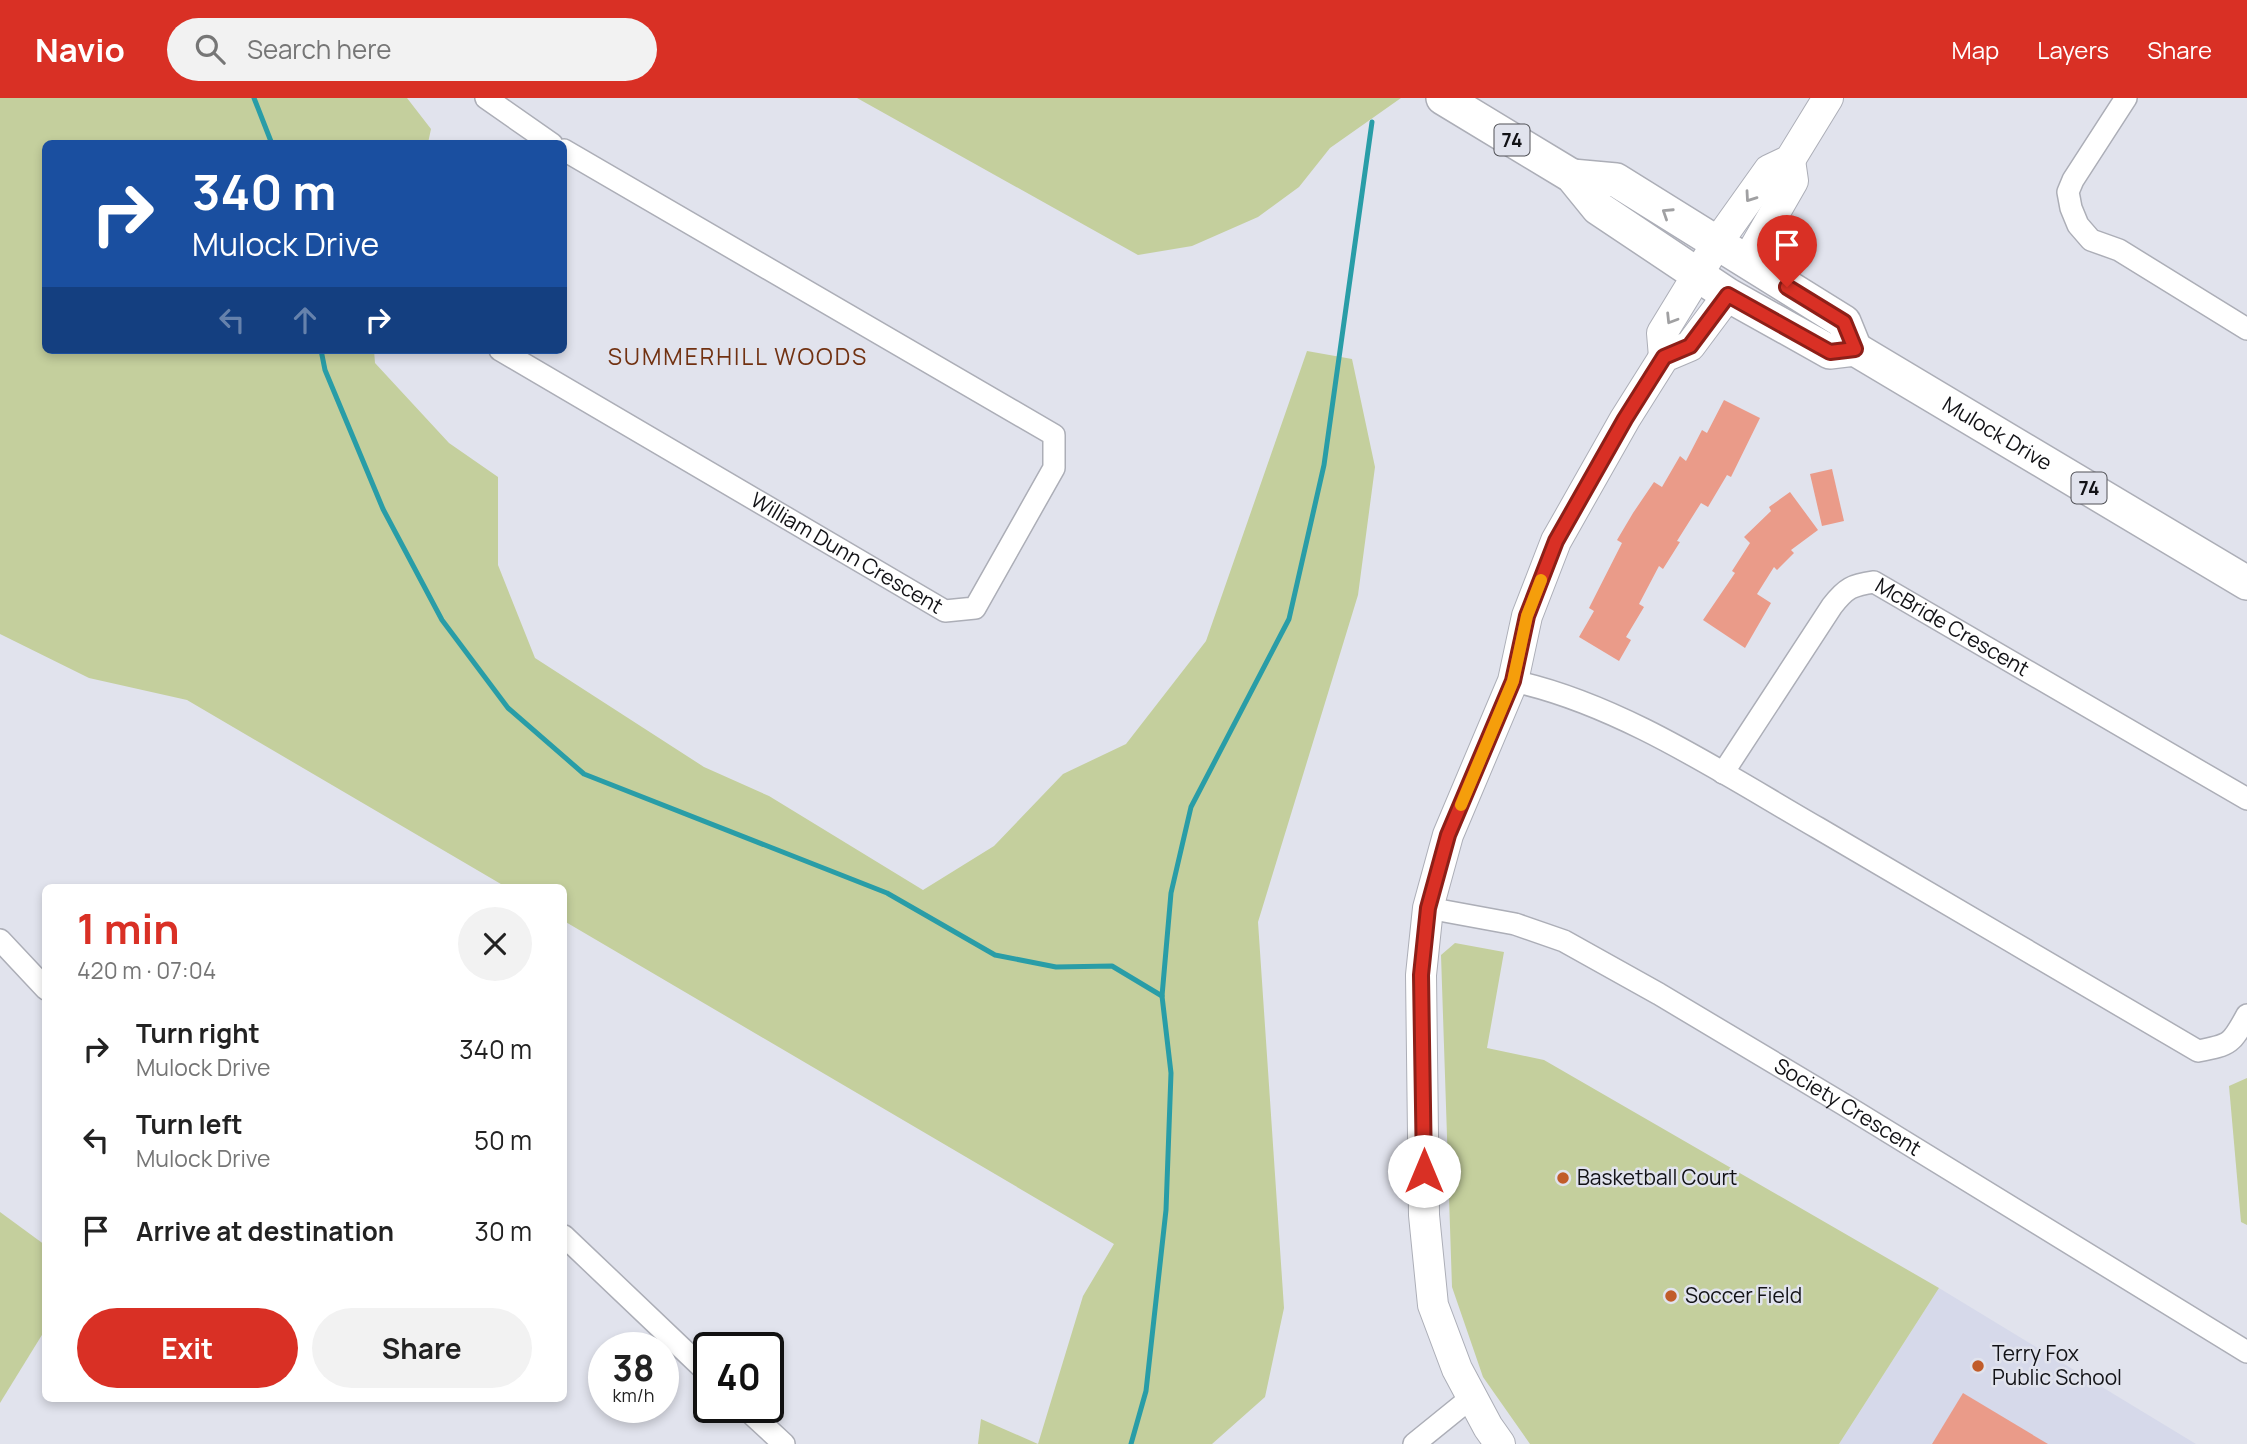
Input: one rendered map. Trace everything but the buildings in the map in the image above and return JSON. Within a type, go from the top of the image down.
[{"type":"main road","name":"Mulock Drive","points":[[1443,98],[1572,176],[1598,208],[1728,295],[1830,352],[1855,349]]},
{"type":"main road","name":"Mulock Drive","points":[[1572,176],[1616,180],[1844,322],[1855,349],[2247,583]]},
{"type":"street","points":[[486,98],[538,140]]},
{"type":"street","points":[[1664,357],[1662,333],[1717,243],[1769,170],[1790,160],[1828,98]]},
{"type":"street","points":[[2126,98],[2068,192],[2078,225],[2091,240],[2119,250],[2247,328]]},
{"type":"street","name":"William Dunn Crescent","points":[[507,354],[945,611],[975,608],[1055,468],[1054,435],[567,152]]},
{"type":"street","points":[[1500,1444],[1457,1369],[1433,1305],[1424,1215],[1421,975],[1428,908],[1448,835],[1513,681],[1527,616],[1556,541],[1625,419],[1664,357],[1690,346],[1728,295],[1793,181],[1790,160]]},
{"type":"street","name":"McBride Crescent","points":[[1724,773],[1842,593],[1855,584],[1874,582],[2247,799]]},
{"type":"street","points":[[1513,681],[1551,690],[1589,704],[1724,773],[2198,1051],[2224,1046],[2238,1033],[2247,1015]]},
{"type":"street","name":"Society Crescent","points":[[1428,908],[1515,924],[1564,941],[1659,994],[1831,1097],[2247,1352]]},
{"type":"street","points":[[0,940],[42,985]]},
{"type":"street","points":[[567,1239],[693,1359]]},
{"type":"street","points":[[1414,1444],[1472,1397]]},
{"type":"street","points":[[761,1423],[784,1444]]},
{"type":"shaded area","name":"Terry Fox Public School","points":[[1939,1288],[2196,1444],[1839,1444]]},
{"type":"green space","points":[[0,98],[407,98],[431,129],[429,140],[42,140],[42,354],[374,354],[375,363],[449,443],[498,477],[498,565],[535,658],[704,767],[769,796],[923,890],[994,846],[1063,774],[1126,744],[1206,641],[1307,351],[1352,359],[1375,467],[1358,595],[1258,922],[1284,1308],[1265,1397],[1212,1444],[1038,1444],[1083,1296],[1114,1244],[567,923],[567,884],[501,884],[187,700],[89,678],[0,634]]},
{"type":"green space","points":[[857,98],[1401,98],[1330,148],[1299,187],[1258,217],[1192,246],[1138,255]]},
{"type":"green space","points":[[1455,943],[1504,952],[1487,1048],[1544,1060],[1939,1288],[1839,1444],[1530,1444],[1483,1377],[1452,1287],[1441,955]]},
{"type":"green space","points":[[2247,1078],[2247,1225],[2241,1222],[2229,1086]]},
{"type":"green space","points":[[0,1212],[42,1243],[42,1335],[0,1403]]},
{"type":"green space","points":[[981,1419],[1038,1444],[978,1444]]},
{"type":"waterway","points":[[254,98],[270,140]]},
{"type":"waterway","points":[[1131,1444],[1146,1391],[1166,1210],[1171,1073],[1162,996],[1171,893],[1191,807],[1289,619],[1324,465],[1372,122]]},
{"type":"waterway","points":[[322,354],[325,370],[383,509],[442,620],[508,708],[584,774],[887,893],[995,955],[1056,967],[1112,966],[1162,996]]},
{"type":"slow traffic","points":[[1461,805],[1513,681],[1527,616],[1541,580]]},
{"type":"place","name":"Basketball Court","points":[[1563,1178]]},
{"type":"place","name":"Soccer Field","points":[[1671,1296]]},
{"type":"place","name":"Terry Fox Public School","points":[[1978,1366]]},
{"type":"district","name":"SUMMERHILL WOODS","points":[[738,357]]},
{"type":"route","points":[[1424,1171],[1421,975],[1428,908],[1448,835],[1513,681],[1527,616],[1556,541],[1625,419],[1664,357],[1690,346],[1728,295],[1830,352],[1855,349],[1844,322],[1787,287]]}]
